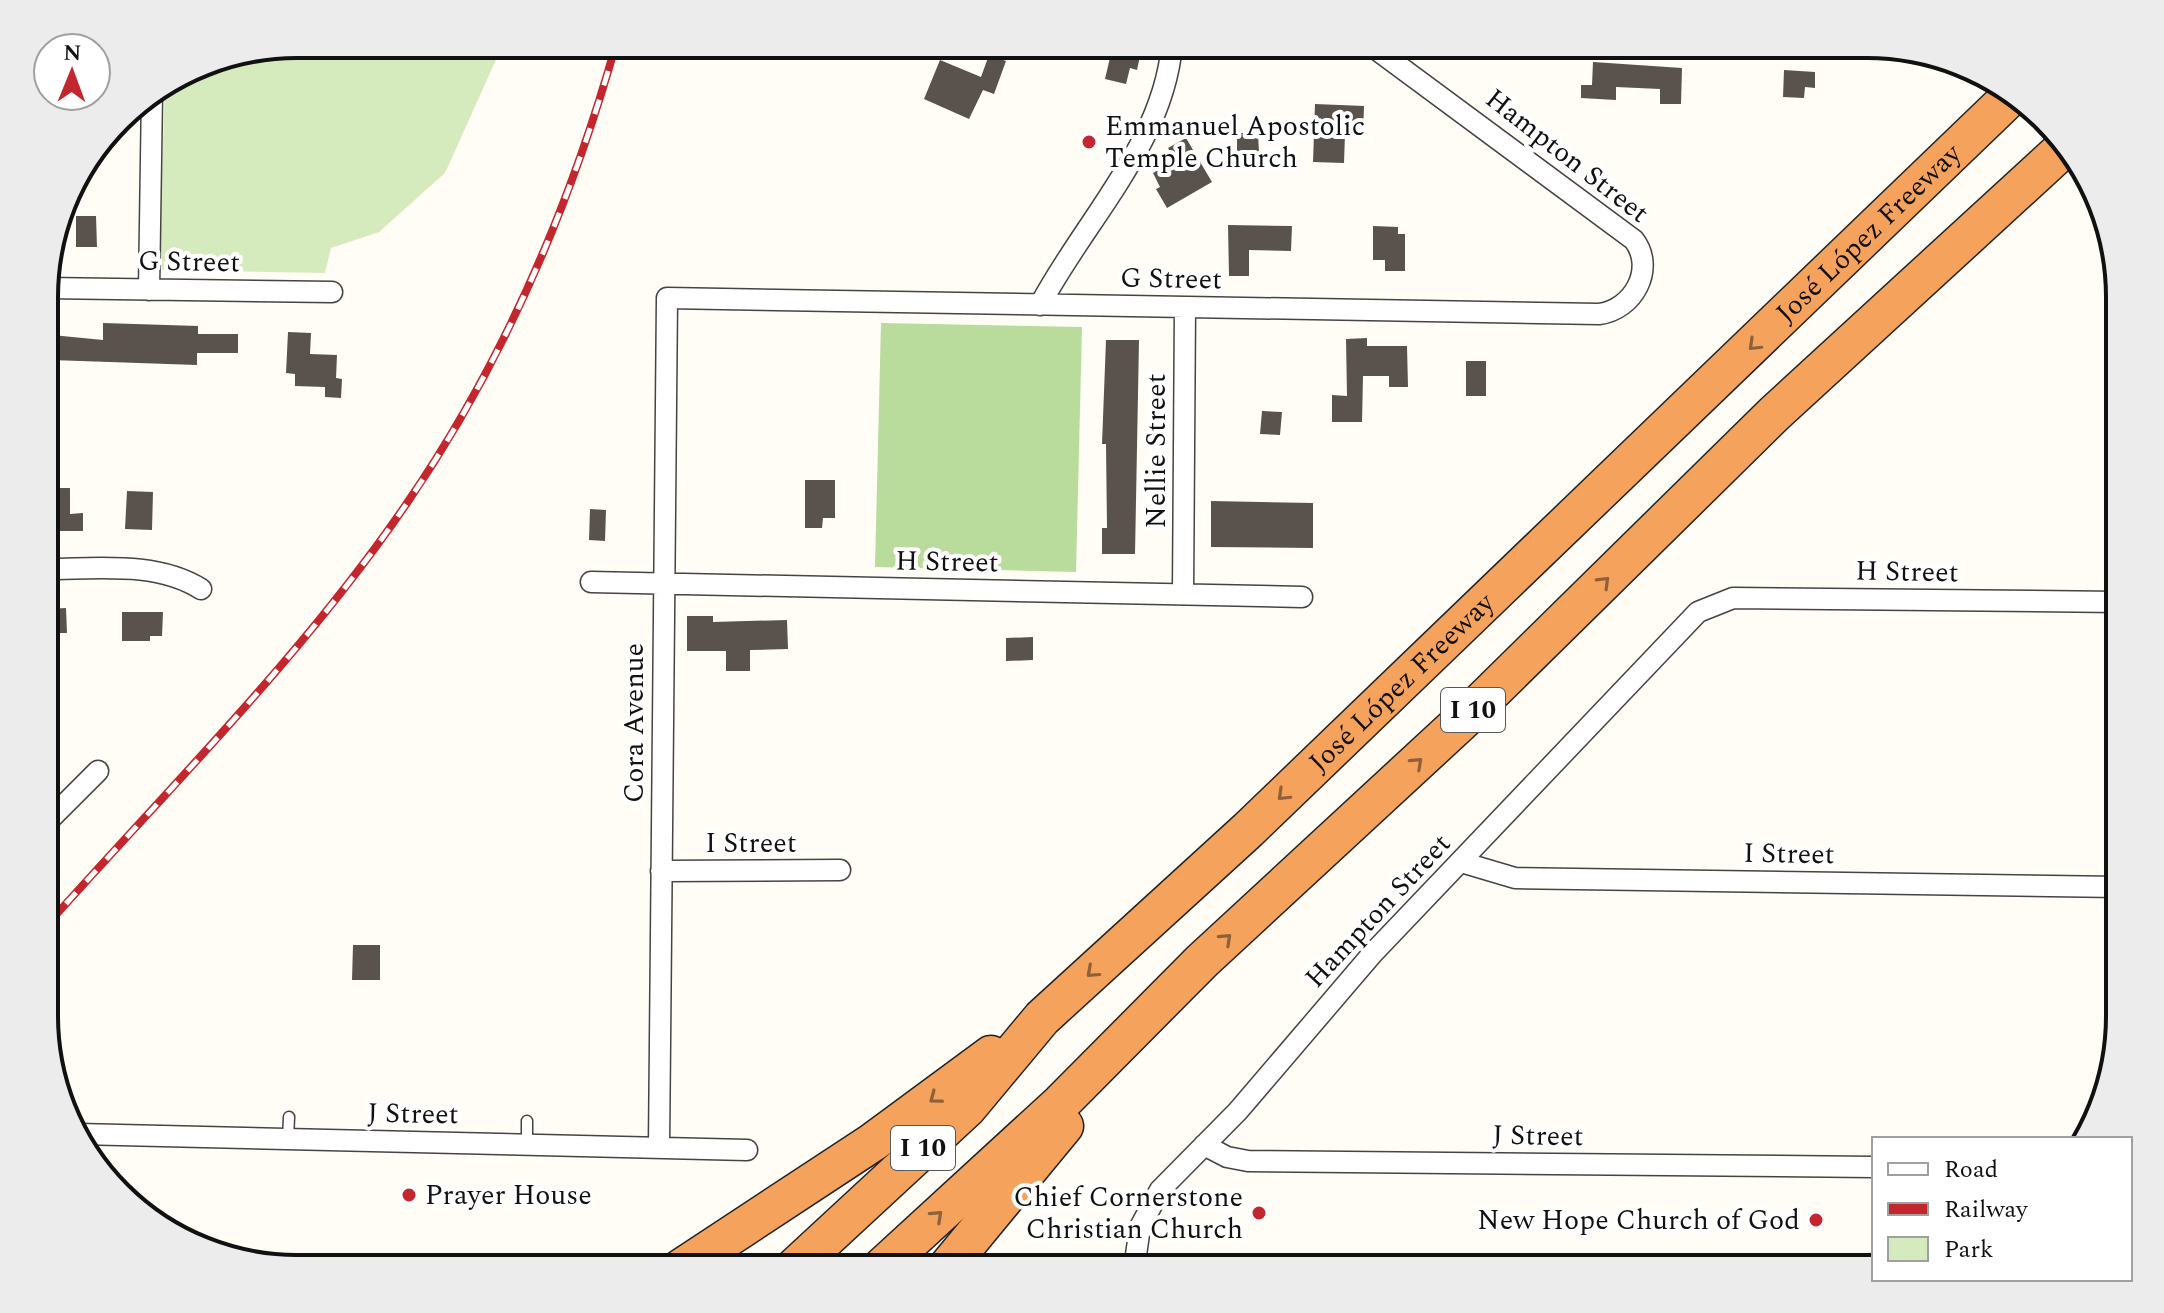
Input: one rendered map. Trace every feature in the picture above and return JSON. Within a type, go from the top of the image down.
[{"type":"highway","name":"José López Freeway","points":[[808,1255],[967,1108],[1042,1018],[1248,830],[2005,102]]},
{"type":"highway","name":"I 10","points":[[896,1255],[1061,1103],[1186,977],[1466,717],[1774,414],[2058,154]]},
{"type":"highway","points":[[957,1255],[988,1215],[1118,1068],[1186,977]]},
{"type":"highway","points":[[702,1255],[873,1142],[1042,1018]]},
{"type":"street","points":[[1040,305],[1125,170],[1166,88],[1170,58]]},
{"type":"street","name":"Hampton Street","points":[[1388,58],[1614,223],[1634,240],[1642,251],[1644,263]]},
{"type":"street","points":[[149,290],[152,108]]},
{"type":"street","name":"G Street","points":[[667,298],[1599,314],[1622,307],[1643,277],[1644,263]]},
{"type":"street","name":"G Street","points":[[59,288],[332,292]]},
{"type":"street","name":"Cora Avenue","points":[[659,1148],[667,298]]},
{"type":"street","name":"Nellie Street","points":[[1183,594],[1185,307]]},
{"type":"street","points":[[58,569],[159,570],[182,577],[201,589]]},
{"type":"street","name":"H Street","points":[[591,582],[1302,597]]},
{"type":"street","name":"H Street","points":[[1698,612],[1733,598],[2105,602]]},
{"type":"street","name":"Hampton Street","points":[[1136,1254],[1140,1227],[1149,1205],[1238,1111],[1373,953],[1698,612]]},
{"type":"street","points":[[58,811],[98,771]]},
{"type":"street","name":"I Street","points":[[1461,862],[1515,878],[2105,887]]},
{"type":"street","name":"I Street","points":[[661,871],[840,870]]},
{"type":"street","name":"J Street","points":[[90,1134],[747,1150]]},
{"type":"street","name":"J Street","points":[[1204,1145],[1227,1157],[1248,1161],[1872,1167]]},
{"type":"lane","points":[[288,1139],[289,1117]]},
{"type":"lane","points":[[527,1121],[527,1145]]},
{"type":"green space","points":[[497,58],[445,173],[379,232],[331,248],[325,273],[163,270],[159,261],[165,98],[220,71],[266,60]]},
{"type":"green space","points":[[881,323],[1082,327],[1076,572],[875,567]]},
{"type":"building","points":[[988,58],[1006,61],[994,94],[983,90],[969,119],[924,99],[940,60],[981,77]]},
{"type":"building","points":[[1110,58],[1140,58],[1137,70],[1130,68],[1126,84],[1105,79]]},
{"type":"building","points":[[1593,62],[1682,68],[1681,104],[1660,104],[1660,89],[1616,87],[1616,100],[1581,98],[1581,85],[1592,85]]},
{"type":"building","points":[[1784,70],[1815,72],[1815,88],[1805,87],[1804,98],[1783,97]]},
{"type":"building","points":[[1315,104],[1364,106],[1363,135],[1345,134],[1344,163],[1313,162]]},
{"type":"building","points":[[1237,133],[1258,133],[1259,153],[1237,154]]},
{"type":"building","points":[[1186,138],[1212,182],[1167,208],[1156,189],[1160,187],[1153,173],[1175,160],[1168,148]]},
{"type":"building","points":[[76,216],[96,216],[97,247],[76,247]]},
{"type":"building","points":[[1228,225],[1292,226],[1291,251],[1249,250],[1249,276],[1229,276]]},
{"type":"building","points":[[1373,226],[1398,227],[1398,234],[1405,234],[1405,271],[1385,271],[1385,260],[1373,260]]},
{"type":"building","points":[[103,323],[198,326],[198,334],[238,334],[238,353],[197,353],[197,365],[58,360],[58,336],[103,340]]},
{"type":"building","points":[[288,332],[311,333],[310,354],[337,355],[336,378],[342,379],[341,398],[325,397],[325,387],[295,386],[295,374],[286,373]]},
{"type":"building","points":[[1367,338],[1367,346],[1407,346],[1408,387],[1389,387],[1389,376],[1363,376],[1362,422],[1332,422],[1332,395],[1347,396],[1346,339]]},
{"type":"building","points":[[1106,340],[1139,340],[1135,554],[1102,554],[1102,528],[1107,528],[1106,444],[1102,444]]},
{"type":"building","points":[[1466,361],[1486,361],[1486,396],[1466,396]]},
{"type":"building","points":[[1262,411],[1282,412],[1280,435],[1260,434]]},
{"type":"building","points":[[805,480],[835,480],[835,518],[823,518],[822,528],[805,528]]},
{"type":"building","points":[[58,488],[70,488],[70,514],[83,513],[83,531],[58,531]]},
{"type":"building","points":[[127,491],[153,492],[152,530],[125,529]]},
{"type":"building","points":[[1211,501],[1313,503],[1313,548],[1211,547]]},
{"type":"building","points":[[590,509],[606,510],[605,541],[589,540]]},
{"type":"building","points":[[58,608],[66,608],[67,633],[58,633]]},
{"type":"building","points":[[122,612],[163,612],[162,636],[150,636],[150,641],[122,641]]},
{"type":"building","points":[[687,616],[713,616],[713,622],[787,620],[788,649],[750,650],[750,671],[726,671],[726,651],[687,651]]},
{"type":"building","points":[[1033,637],[1033,660],[1006,661],[1006,638]]},
{"type":"building","points":[[353,945],[380,945],[380,980],[352,980]]},
{"type":"railway","points":[[58,913],[234,720],[325,613],[367,559],[442,450],[474,395],[530,282],[577,165],[612,58]]},
{"type":"place","name":"Emmanuel Apostolic Temple Church","points":[[1089,142]]},
{"type":"place","name":"Prayer House","points":[[409,1195]]},
{"type":"place","name":"Chief Cornerstone Christian Church","points":[[1259,1213]]},
{"type":"place","name":"New Hope Church of God","points":[[1816,1220]]}]
